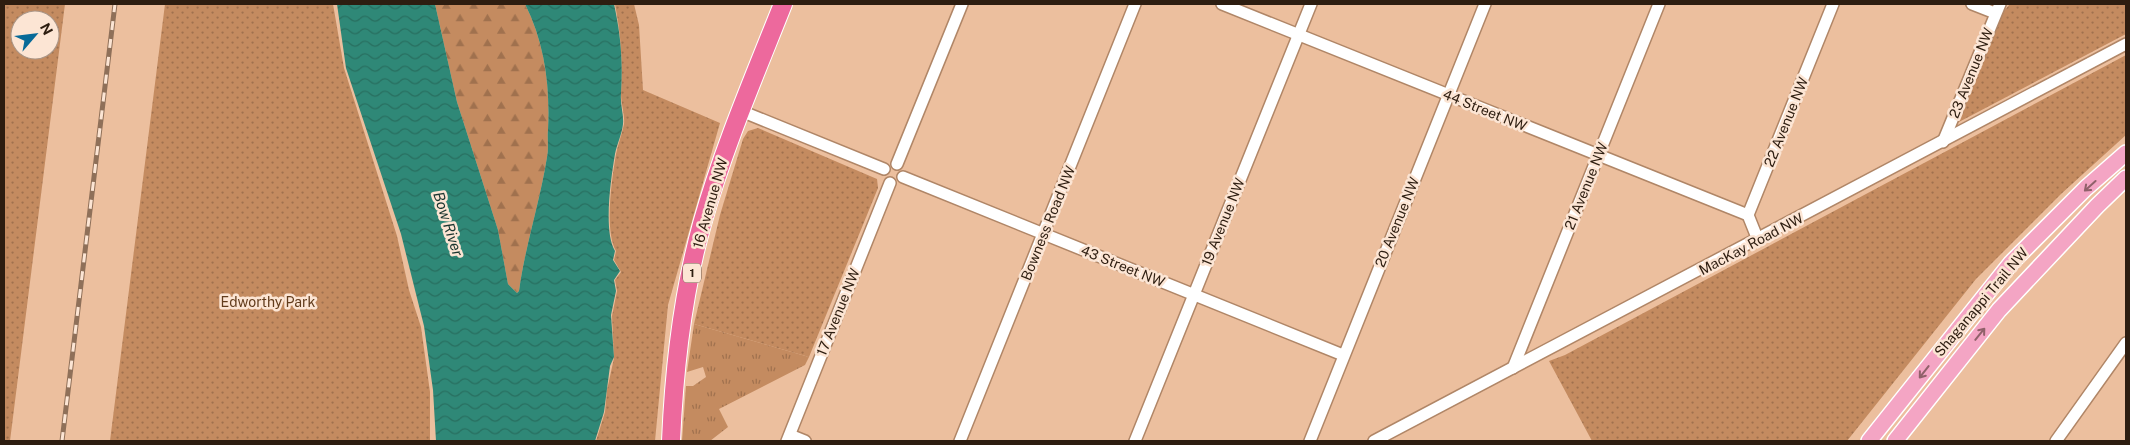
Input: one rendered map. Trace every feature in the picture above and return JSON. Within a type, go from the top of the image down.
[{"type":"highway","name":"16 Avenue NW","points":[[671,441],[680,341],[701,226],[723,155],[783,4]]},
{"type":"main road","name":"Shaganappi Trail NW","points":[[1869,441],[2011,263],[2086,188],[2126,153]]},
{"type":"main road","name":"Shaganappi Trail NW","points":[[1895,441],[2000,310],[2097,206],[2126,178]]},
{"type":"street","points":[[898,164],[962,4]]},
{"type":"street","name":"Bowness Road NW","points":[[960,441],[1135,4]]},
{"type":"street","name":"44 Street NW","points":[[1222,4],[1748,215]]},
{"type":"street","name":"19 Avenue NW","points":[[1135,441],[1311,4]]},
{"type":"street","name":"20 Avenue NW","points":[[1310,441],[1485,4]]},
{"type":"street","name":"21 Avenue NW","points":[[1513,368],[1659,4]]},
{"type":"street","name":"22 Avenue NW","points":[[1748,215],[1833,4]]},
{"type":"street","points":[[1972,4],[1998,8]]},
{"type":"street","name":"23 Avenue NW","points":[[1943,142],[1998,8]]},
{"type":"street","name":"MacKay Road NW","points":[[1374,441],[1758,240],[2126,44]]},
{"type":"street","points":[[741,111],[884,169]]},
{"type":"street","points":[[891,163],[898,164],[902,168],[903,177],[896,184],[890,183],[883,176],[884,169],[891,163]]},
{"type":"street","name":"43 Street NW","points":[[903,177],[1343,355]]},
{"type":"street","name":"17 Avenue NW","points":[[788,438],[890,183]]},
{"type":"street","points":[[1748,215],[1758,240]]},
{"type":"street","points":[[2056,441],[2126,342]]},
{"type":"street","points":[[788,438],[805,441]]},
{"type":"green space","points":[[4,4],[65,4],[60,44],[60,10],[10,10],[10,60],[58,60],[10,441],[4,441]]},
{"type":"green space","name":"Edworthy Park","points":[[165,4],[333,4],[344,68],[397,236],[409,290],[421,327],[430,392],[430,441],[110,441]]},
{"type":"green space","points":[[435,4],[525,4],[542,50],[548,97],[548,150],[519,291],[517,293],[508,284],[498,230],[457,102]]},
{"type":"green space","points":[[615,4],[634,4],[639,25],[643,90],[720,123],[668,305],[655,441],[596,441],[605,412],[607,390],[614,358],[612,316],[617,291],[615,280],[621,272],[614,260],[616,251],[610,230],[614,164],[624,121],[621,94],[621,49]]},
{"type":"green space","points":[[2010,4],[2126,4],[2126,34],[1957,123],[2001,14]]},
{"type":"green space","points":[[2126,55],[2126,135],[2061,194],[1976,279],[1847,441],[1592,441],[1549,361],[1565,355]]},
{"type":"green space","points":[[758,128],[877,179],[878,188],[809,357],[694,324],[720,215],[743,139],[748,131]]},
{"type":"green space","points":[[694,324],[809,357],[805,365],[719,409],[728,427],[710,441],[682,441],[686,386],[693,386],[706,377],[703,367],[687,372]]},
{"type":"water","name":"Bow River","points":[[337,4],[435,4],[457,102],[498,230],[508,284],[517,293],[519,291],[548,150],[548,97],[545,66],[537,34],[525,4],[614,4],[621,49],[623,121],[613,164],[609,231],[615,251],[613,260],[620,271],[614,280],[616,291],[611,315],[614,357],[610,366],[604,412],[595,441],[436,441],[433,390],[424,326],[401,234],[346,68]]},
{"type":"railway","points":[[62,441],[115,4]]}]
